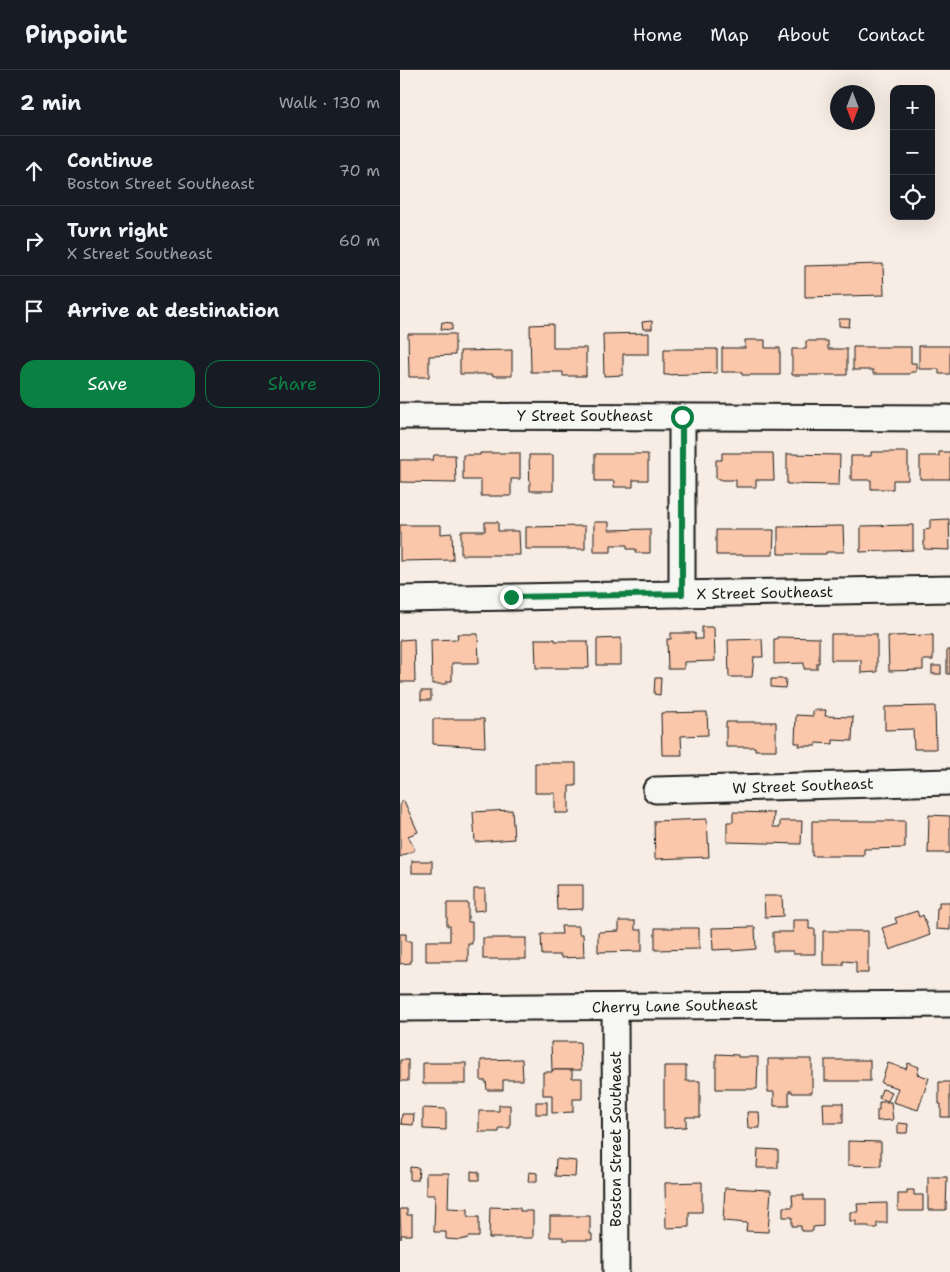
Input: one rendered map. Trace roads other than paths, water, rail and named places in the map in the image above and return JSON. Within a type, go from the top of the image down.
[{"type":"street","name":"Y Street Southeast","points":[[400,416],[950,418]]},
{"type":"street","points":[[682,417],[682,594]]},
{"type":"street","name":"X Street Southeast","points":[[400,599],[950,589]]},
{"type":"street","name":"W Street Southeast","points":[[656,790],[950,782]]},
{"type":"street","name":"Cherry Lane Southeast","points":[[400,1008],[950,1004]]},
{"type":"street","name":"Boston Street Southeast","points":[[615,1007],[616,1272]]}]
